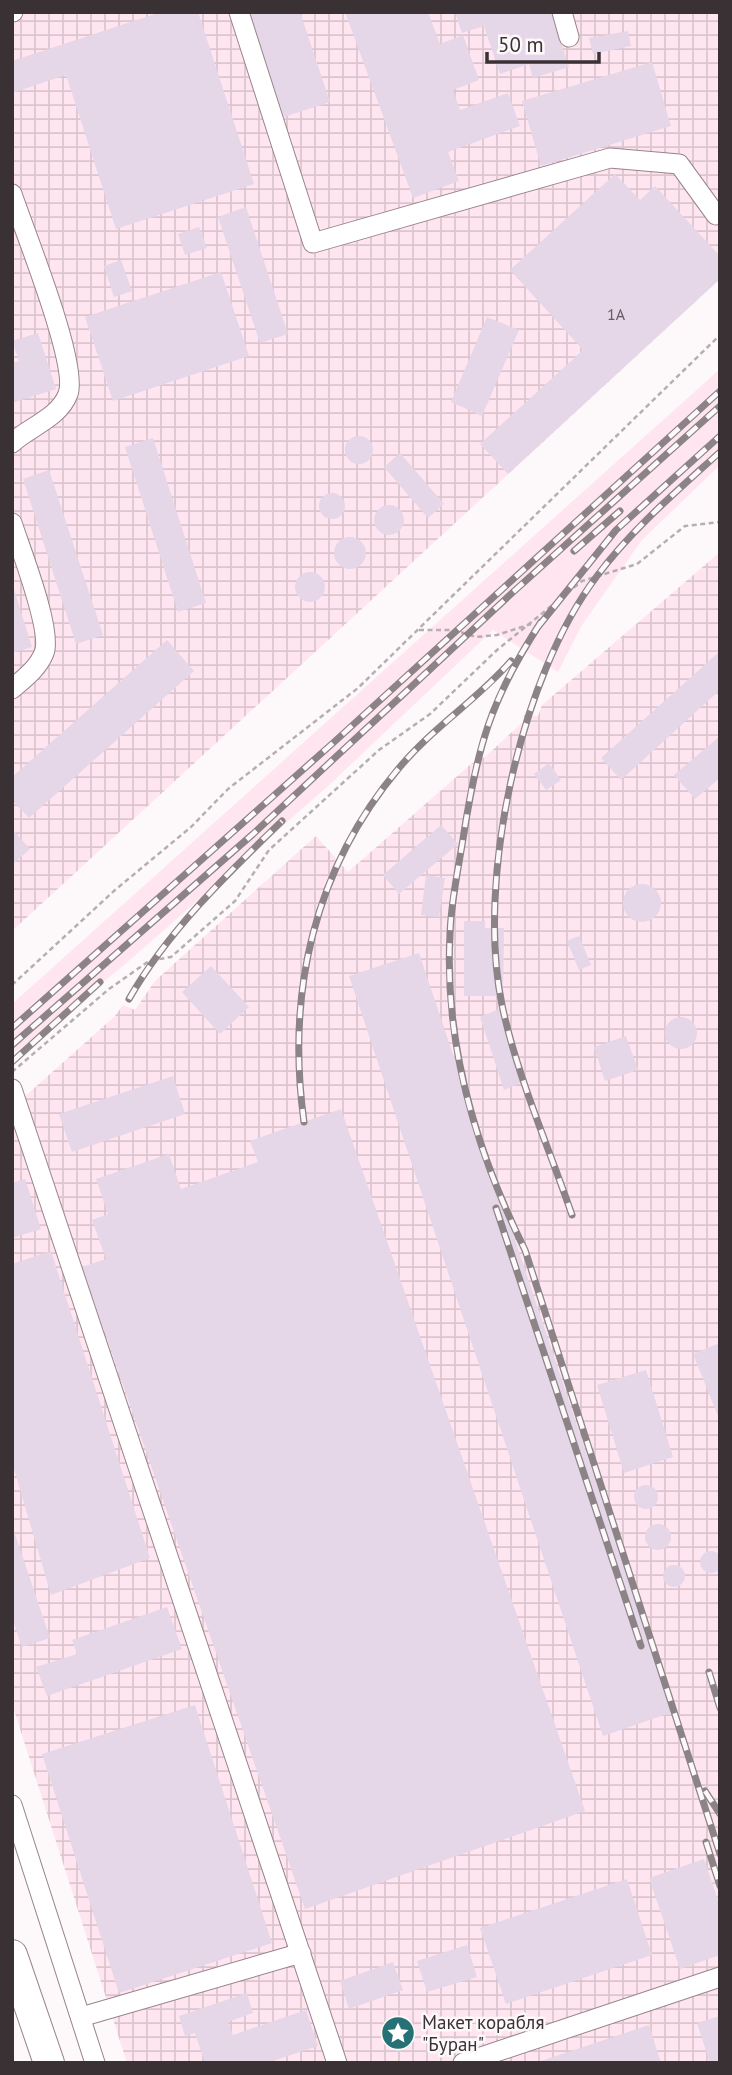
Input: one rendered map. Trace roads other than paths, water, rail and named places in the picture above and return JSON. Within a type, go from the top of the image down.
[{"type":"highway","points":[[12,1955],[48,2063]]},
{"type":"street","points":[[239,12],[313,243],[610,158],[679,164],[716,215]]},
{"type":"street","points":[[562,12],[569,37]]},
{"type":"street","points":[[12,194],[67,359],[68,394],[52,416],[25,430],[12,443]]},
{"type":"street","points":[[12,523],[43,621],[46,650],[34,670],[12,689]]},
{"type":"street","points":[[12,1089],[337,2063]]},
{"type":"street","points":[[12,1805],[96,2063]]},
{"type":"street","points":[[81,2017],[301,1953]]},
{"type":"street","points":[[463,2063],[720,1977]]},
{"type":"railway","points":[[12,1028],[333,743],[720,391]]},
{"type":"railway","points":[[12,1045],[253,834],[512,593],[720,406]]},
{"type":"railway","points":[[537,628],[616,530],[720,436]]},
{"type":"railway","points":[[572,1215],[524,1084],[502,1005],[495,955],[495,899],[500,841],[511,782],[526,723],[546,668],[570,618],[597,576],[625,542],[720,452]]},
{"type":"railway","points":[[574,551],[620,511]]},
{"type":"railway","points":[[541,622],[509,676],[480,751],[468,807],[451,922],[449,975],[452,1016],[458,1057],[478,1136],[507,1213],[525,1250],[720,1854]]},
{"type":"railway","points":[[304,1122],[299,1074],[299,1026],[304,979],[313,934],[327,890],[346,848],[370,807],[399,768],[511,661]]},
{"type":"railway","points":[[129,999],[144,974],[180,927],[219,883],[282,821]]},
{"type":"railway","points":[[12,1062],[100,982]]},
{"type":"railway","points":[[496,1208],[641,1646]]},
{"type":"railway","points":[[709,1672],[720,1708]]},
{"type":"railway","points":[[705,1791],[720,1814]]},
{"type":"railway","points":[[706,1842],[720,1886]]},
{"type":"place","name":"Макет корабля \"Буран\"","points":[[398,2033]]}]
